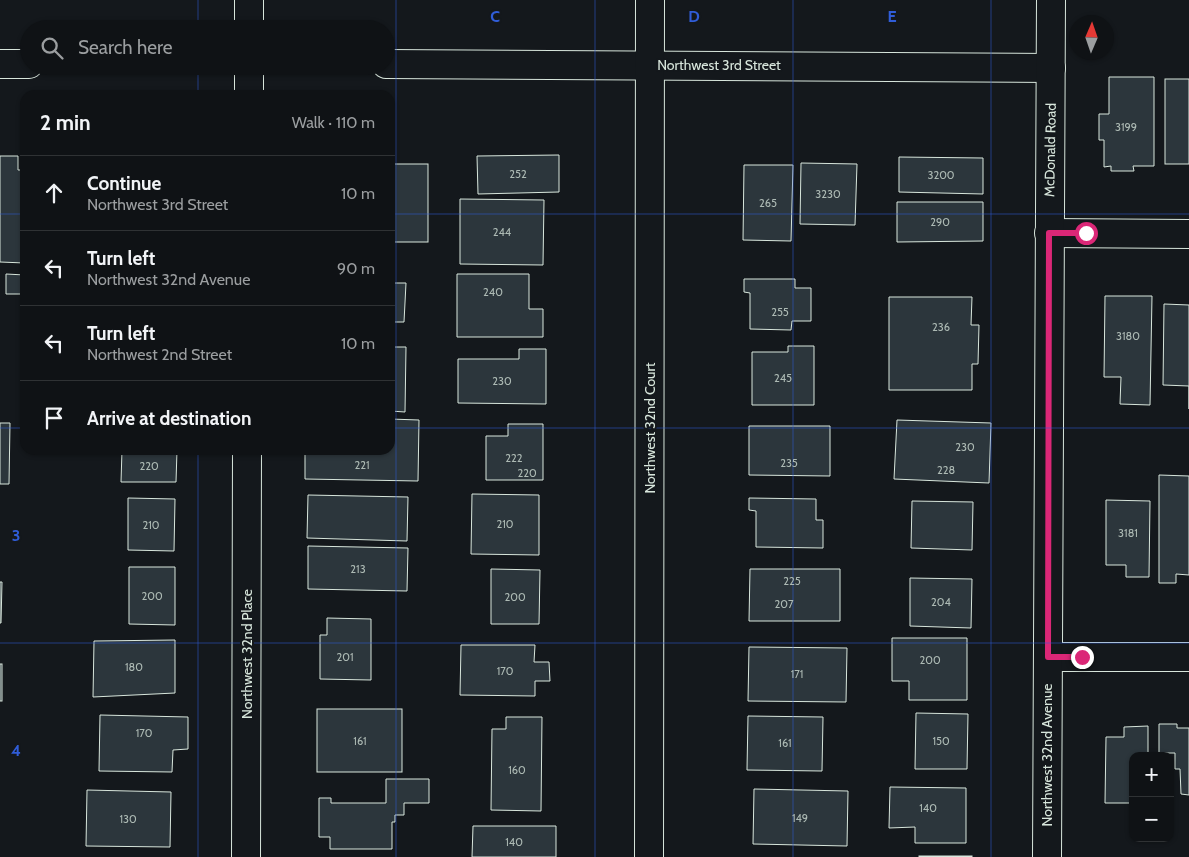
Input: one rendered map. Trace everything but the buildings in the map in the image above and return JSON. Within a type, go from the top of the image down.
[{"type":"street","points":[[249,0],[249,20]]},
{"type":"street","name":"Northwest 32nd Court","points":[[649,857],[650,0]]},
{"type":"street","points":[[1051,0],[1051,68]]},
{"type":"street","points":[[0,64],[20,64]]},
{"type":"street","name":"Northwest 3rd Street","points":[[395,64],[1051,68]]},
{"type":"street","name":"McDonald Road","points":[[1049,233],[1051,68]]},
{"type":"street","points":[[249,75],[249,90]]},
{"type":"street","points":[[1049,233],[1189,234]]},
{"type":"street","name":"Northwest 32nd Avenue","points":[[1046,857],[1049,233]]},
{"type":"street","name":"Northwest 32nd Place","points":[[246,857],[247,455]]},
{"type":"street","points":[[1048,657],[1189,657]]},
{"type":"route","points":[[1082,657],[1048,657],[1049,233],[1086,233]]}]
